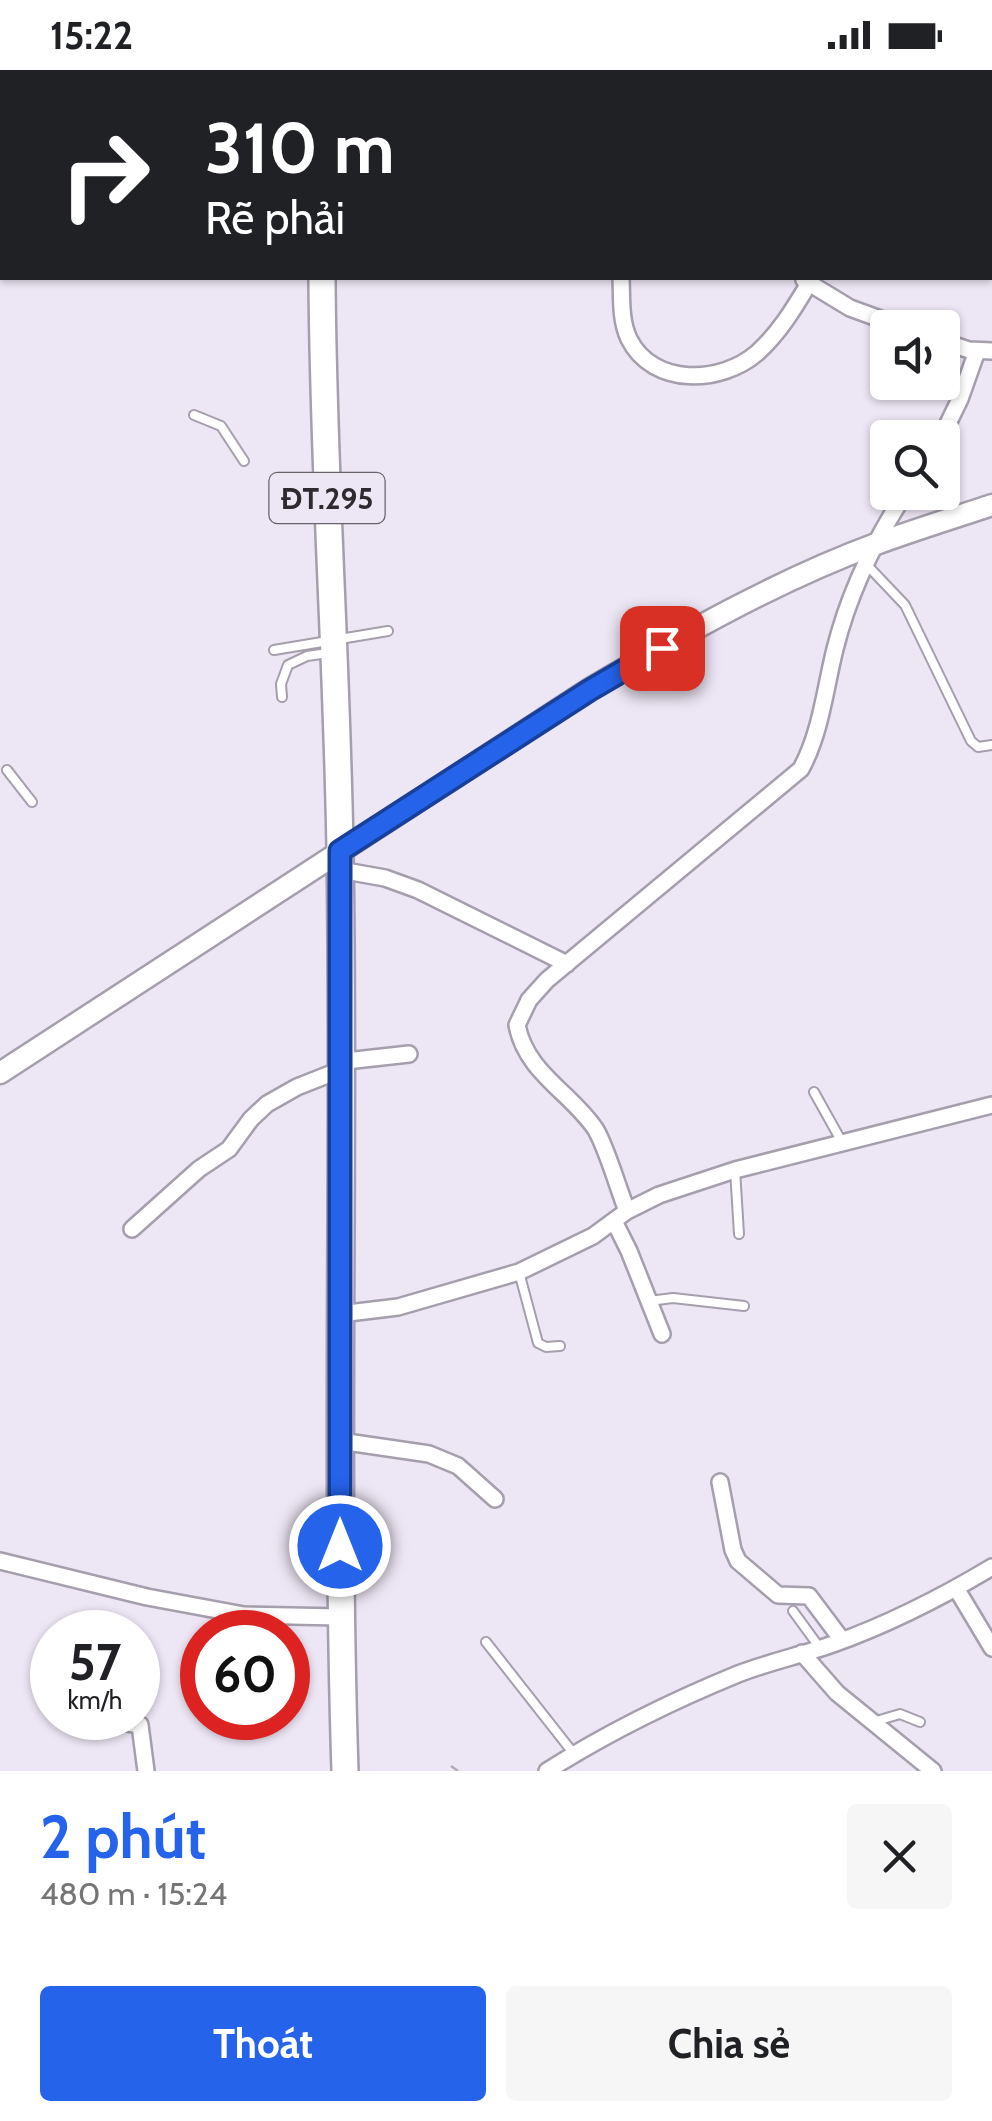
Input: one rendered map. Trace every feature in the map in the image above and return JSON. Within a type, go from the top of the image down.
[{"type":"main road","name":"ĐT.295","points":[[322,280],[340,861],[340,1616],[346,1771]]},
{"type":"street","points":[[621,280],[622,314],[636,349],[661,370],[698,377],[724,374],[755,355],[783,326],[805,281],[870,315]]},
{"type":"street","points":[[949,420],[985,351],[960,345]]},
{"type":"street","points":[[0,1073],[340,861],[590,690],[670,643],[760,594],[992,505]]},
{"type":"street","points":[[662,1334],[620,1216],[598,1133],[557,1091],[520,1038],[518,1025],[529,1000],[567,964],[801,768],[812,749],[836,644],[870,554],[896,510]]},
{"type":"street","points":[[340,861],[418,890],[567,964]]},
{"type":"street","points":[[132,1229],[229,1149],[250,1119],[267,1104],[340,1067],[346,1060],[408,1054]]},
{"type":"street","points":[[340,1314],[413,1303],[519,1272],[593,1236],[659,1195],[735,1170],[992,1105]]},
{"type":"street","points":[[340,1441],[429,1454],[458,1466],[495,1499]]},
{"type":"street","points":[[720,1482],[738,1561],[778,1595],[809,1596],[842,1640]]},
{"type":"street","points":[[0,1561],[147,1597],[244,1615],[340,1616]]},
{"type":"street","points":[[547,1771],[708,1688],[842,1640],[956,1588],[992,1567]]},
{"type":"street","points":[[956,1588],[992,1648]]},
{"type":"street","points":[[802,1653],[837,1694],[934,1771]]},
{"type":"street","points":[[142,1740],[146,1771]]},
{"type":"lane","points":[[194,415],[221,426],[244,462]]},
{"type":"lane","points":[[870,554],[905,606],[972,742],[978,746],[992,745]]},
{"type":"lane","points":[[282,698],[281,684],[288,665],[332,646],[388,631]]},
{"type":"lane","points":[[274,650],[332,646]]},
{"type":"lane","points":[[6,770],[32,802]]},
{"type":"lane","points":[[814,1092],[842,1144]]},
{"type":"lane","points":[[735,1170],[739,1234]]},
{"type":"lane","points":[[519,1272],[538,1343],[560,1346]]},
{"type":"lane","points":[[648,1301],[673,1298],[744,1306]]},
{"type":"lane","points":[[794,1611],[820,1648]]},
{"type":"lane","points":[[486,1642],[574,1754]]},
{"type":"lane","points":[[873,1722],[900,1714],[920,1722]]},
{"type":"path","points":[[452,1766],[458,1771]]},
{"type":"route","points":[[340,1546],[340,851],[662,648]]}]
